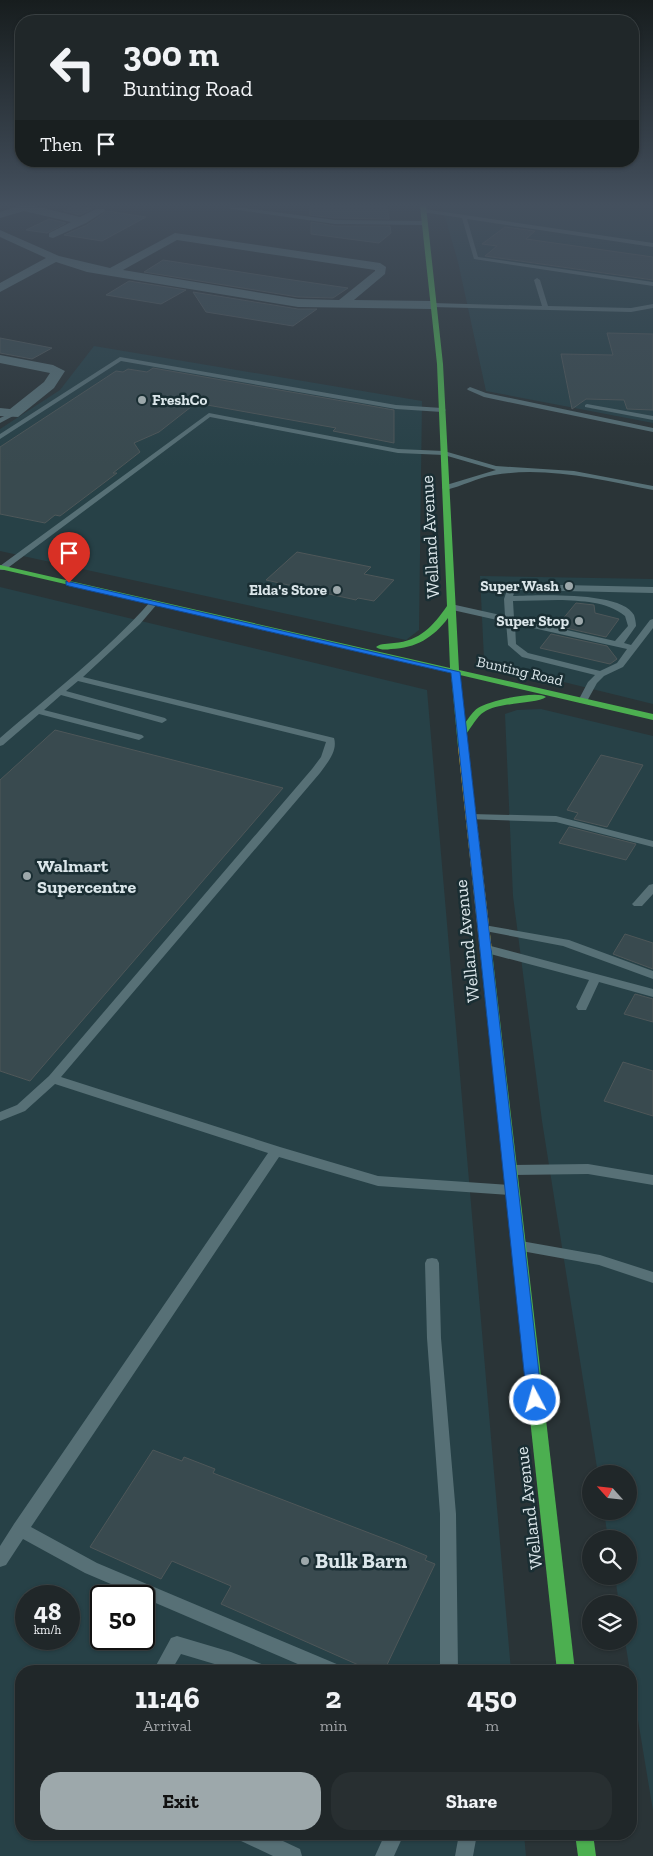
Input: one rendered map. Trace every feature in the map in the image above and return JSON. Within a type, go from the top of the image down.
[{"type":"main road","name":"Welland Avenue","points":[[431,293],[440,364],[451,607],[461,734],[565,1665]]},
{"type":"main road","name":"Bunting Road","points":[[1,568],[653,717]]},
{"type":"main road","points":[[349,647],[404,647],[416,643],[433,635],[451,607]]},
{"type":"main road","points":[[461,734],[480,710],[511,700],[562,695]]},
{"type":"main road","points":[[585,1840],[587,1856]]},
{"type":"street","points":[[236,293],[298,303],[432,306]]},
{"type":"street","points":[[340,305],[355,293]]},
{"type":"street","points":[[0,359],[58,371],[49,385],[7,413]]},
{"type":"lane","points":[[542,293],[546,308]]},
{"type":"lane","points":[[432,306],[631,310],[653,306]]},
{"type":"lane","points":[[0,437],[120,359],[396,407],[442,410]]},
{"type":"lane","points":[[470,388],[484,395],[653,430]]},
{"type":"lane","points":[[587,406],[653,418]]},
{"type":"lane","points":[[0,421],[7,413]]},
{"type":"lane","points":[[1,568],[209,415],[398,451],[444,453],[496,468],[562,472],[653,488]]},
{"type":"lane","points":[[446,488],[494,473],[521,470]]},
{"type":"lane","points":[[601,674],[525,655],[512,644],[508,599],[511,590],[518,587],[653,590]]},
{"type":"lane","points":[[508,599],[568,597],[600,600],[623,608],[632,619],[632,627],[618,644]]},
{"type":"lane","points":[[0,743],[76,678],[137,622],[154,603]]},
{"type":"lane","points":[[451,607],[494,615],[634,648]]},
{"type":"lane","points":[[583,701],[593,682],[601,674],[620,665],[653,622]]},
{"type":"lane","points":[[0,1117],[21,1108],[53,1079],[316,771],[327,757],[331,740],[76,678]]},
{"type":"lane","points":[[59,692],[162,720]]},
{"type":"lane","points":[[38,711],[139,736]]},
{"type":"lane","points":[[471,817],[556,819],[653,844]]},
{"type":"lane","points":[[638,904],[653,887]]},
{"type":"lane","points":[[484,928],[565,943],[653,975]]},
{"type":"lane","points":[[485,949],[653,992]]},
{"type":"lane","points":[[582,1007],[596,977]]},
{"type":"lane","points":[[53,1079],[276,1151],[378,1181],[512,1190]]},
{"type":"lane","points":[[0,1560],[276,1151]]},
{"type":"lane","points":[[510,1170],[588,1169],[653,1180]]},
{"type":"lane","points":[[517,1245],[600,1260],[653,1278]]},
{"type":"lane","points":[[432,1263],[434,1338],[448,1514],[449,1665]]},
{"type":"lane","points":[[20,1529],[92,1568],[319,1665]]},
{"type":"lane","points":[[166,1665],[180,1646],[243,1665]]},
{"type":"lane","points":[[260,1840],[293,1856]]},
{"type":"lane","points":[[384,1856],[391,1840]]},
{"type":"lane","points":[[464,1856],[467,1840]]},
{"type":"shaded area","points":[[465,293],[653,293],[653,423],[486,391]]},
{"type":"shaded area","points":[[94,346],[422,401],[419,630],[406,640],[0,551],[0,429],[60,390]]},
{"type":"shaded area","points":[[480,576],[653,579],[653,704],[491,664],[484,659]]},
{"type":"shaded area","points":[[0,587],[427,690],[510,1665],[15,1665],[15,1840],[525,1840],[526,1856],[0,1856]]},
{"type":"shaded area","points":[[541,709],[653,736],[653,1811],[637,1714],[637,1665],[629,1665],[626,1650],[637,1650],[637,1595],[618,1595],[616,1585],[637,1585],[637,1530],[607,1530],[605,1520],[638,1520],[638,1465],[597,1465],[542,1121],[513,896],[505,714],[517,710]]},
{"type":"building","points":[[110,293],[181,293],[161,304],[106,295]]},
{"type":"building","points":[[193,293],[298,309],[317,309],[293,326],[206,312]]},
{"type":"building","points":[[271,293],[341,293],[333,298],[298,297]]},
{"type":"building","points":[[607,333],[653,334],[653,410],[627,409],[624,400],[586,399],[572,409],[561,354],[613,355]]},
{"type":"building","points":[[0,338],[52,348],[32,359],[0,353]]},
{"type":"building","points":[[153,368],[394,410],[394,443],[333,431],[336,428],[196,403],[159,432],[134,443],[140,452],[113,473],[117,473],[60,516],[55,515],[45,523],[0,514],[0,447],[116,371],[123,372],[128,369],[147,372]]},
{"type":"building","points":[[297,552],[371,567],[364,574],[394,580],[374,601],[358,598],[356,600],[266,580]]},
{"type":"building","points":[[576,603],[594,605],[595,613],[619,619],[606,637],[557,626]]},
{"type":"building","points":[[551,634],[607,646],[617,659],[610,664],[540,648]]},
{"type":"building","points":[[55,730],[283,788],[30,1081],[0,1071],[0,780]]},
{"type":"building","points":[[601,755],[643,765],[607,827],[574,819],[578,813],[567,810]]},
{"type":"building","points":[[569,827],[636,844],[626,860],[559,843]]},
{"type":"building","points":[[625,934],[653,943],[653,969],[613,954]]},
{"type":"building","points":[[635,994],[653,999],[653,1022],[624,1014]]},
{"type":"building","points":[[623,1062],[653,1071],[653,1116],[604,1101]]},
{"type":"building","points":[[153,1450],[182,1461],[184,1457],[215,1469],[213,1473],[398,1544],[427,1556],[425,1560],[435,1564],[387,1665],[358,1665],[221,1604],[231,1586],[172,1561],[161,1579],[90,1547]]},
{"type":"traffic: fast","points":[[432,293],[440,364],[455,672],[463,747]]},
{"type":"traffic: fast","points":[[0,567],[653,717]]},
{"type":"traffic: fast","points":[[380,647],[405,645],[422,639],[437,627],[451,607]]},
{"type":"traffic: fast","points":[[461,735],[480,710],[511,700],[541,697]]},
{"type":"traffic: fast","points":[[486,951],[565,1665]]},
{"type":"traffic: fast","points":[[585,1840],[587,1856]]},
{"type":"traffic: slow","points":[[463,747],[486,951]]},
{"type":"place","name":"FreshCo","points":[[142,400]]},
{"type":"place","name":"Super Wash","points":[[569,586]]},
{"type":"place","name":"Elda's Store","points":[[337,590]]},
{"type":"place","name":"Super Stop","points":[[579,621]]},
{"type":"place","name":"Walmart Supercentre","points":[[27,876]]},
{"type":"place","name":"Bulk Barn","points":[[305,1561]]},
{"type":"route","points":[[69,583],[455,672],[535,1400]]}]
